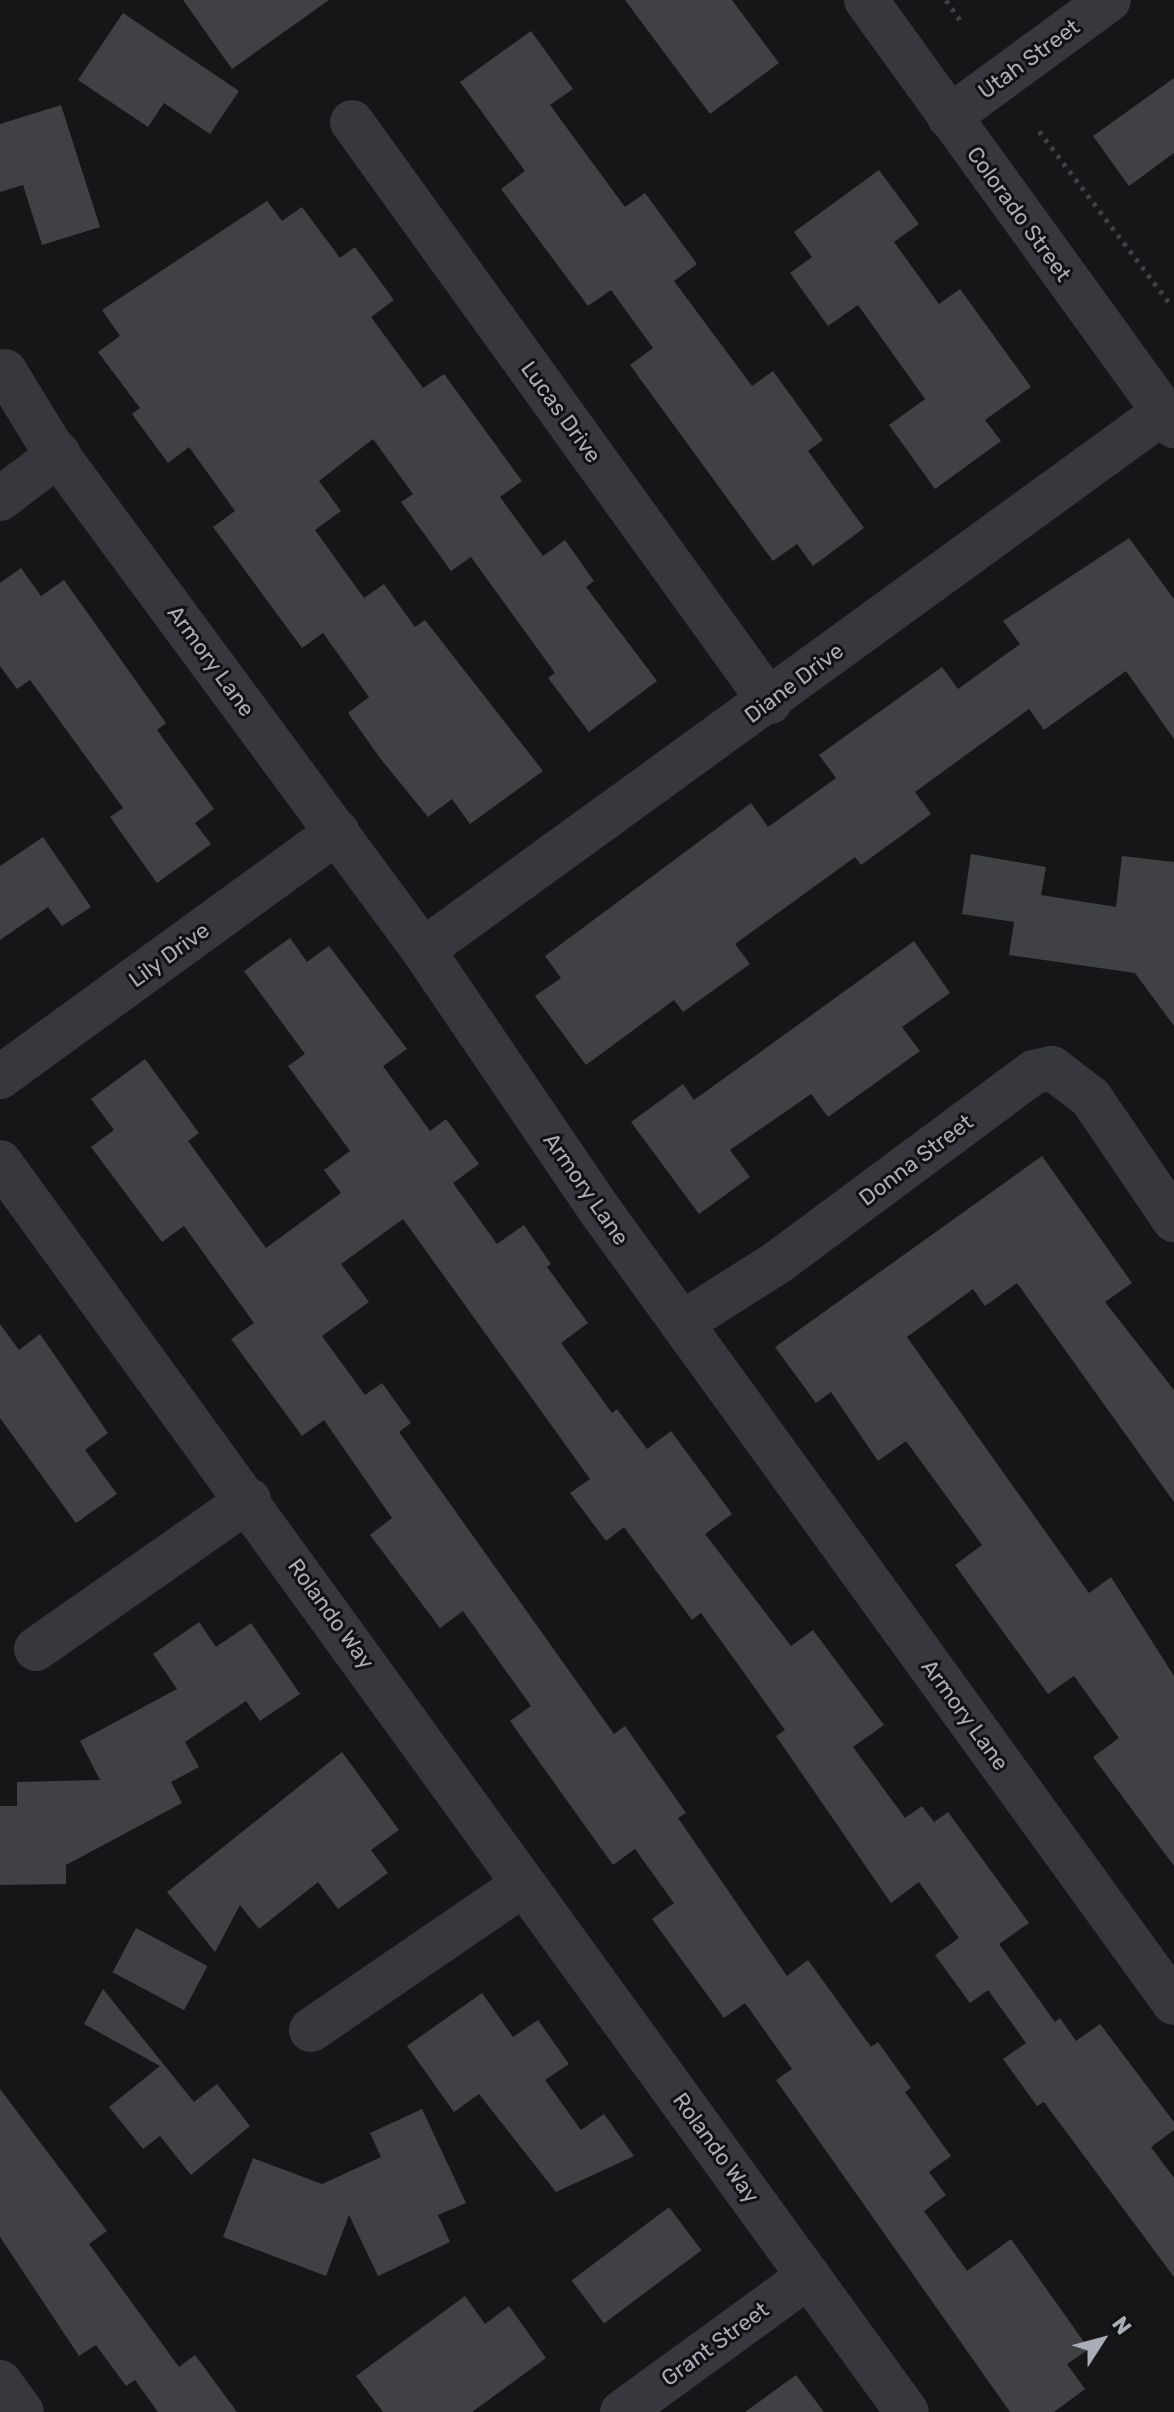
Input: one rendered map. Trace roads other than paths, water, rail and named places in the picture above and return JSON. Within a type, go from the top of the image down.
[{"type":"street","name":"Colorado Street","points":[[866,0],[1169,419]]},
{"type":"street","name":"Utah Street","points":[[949,117],[1109,0]]},
{"type":"street","name":"Lucas Drive","points":[[352,122],[770,702]]},
{"type":"street","name":"Armory Lane","points":[[5,371],[59,454],[423,950],[682,1323],[1174,2003]]},
{"type":"street","name":"Diane Drive","points":[[423,950],[1169,419]]},
{"type":"street","points":[[0,499],[59,454]]},
{"type":"street","name":"Lily Drive","points":[[0,1077],[337,832]]},
{"type":"street","name":"Donna Street","points":[[682,1323],[778,1262],[1034,1072],[1052,1068],[1075,1080],[1174,1220]]},
{"type":"street","name":"Rolando Way","points":[[0,1162],[249,1500],[907,2412]]},
{"type":"street","points":[[36,1649],[249,1500]]},
{"type":"street","points":[[311,2030],[524,1884]]},
{"type":"street","name":"Grant Street","points":[[622,2412],[809,2276]]},
{"type":"street","points":[[0,2382],[22,2412]]}]
